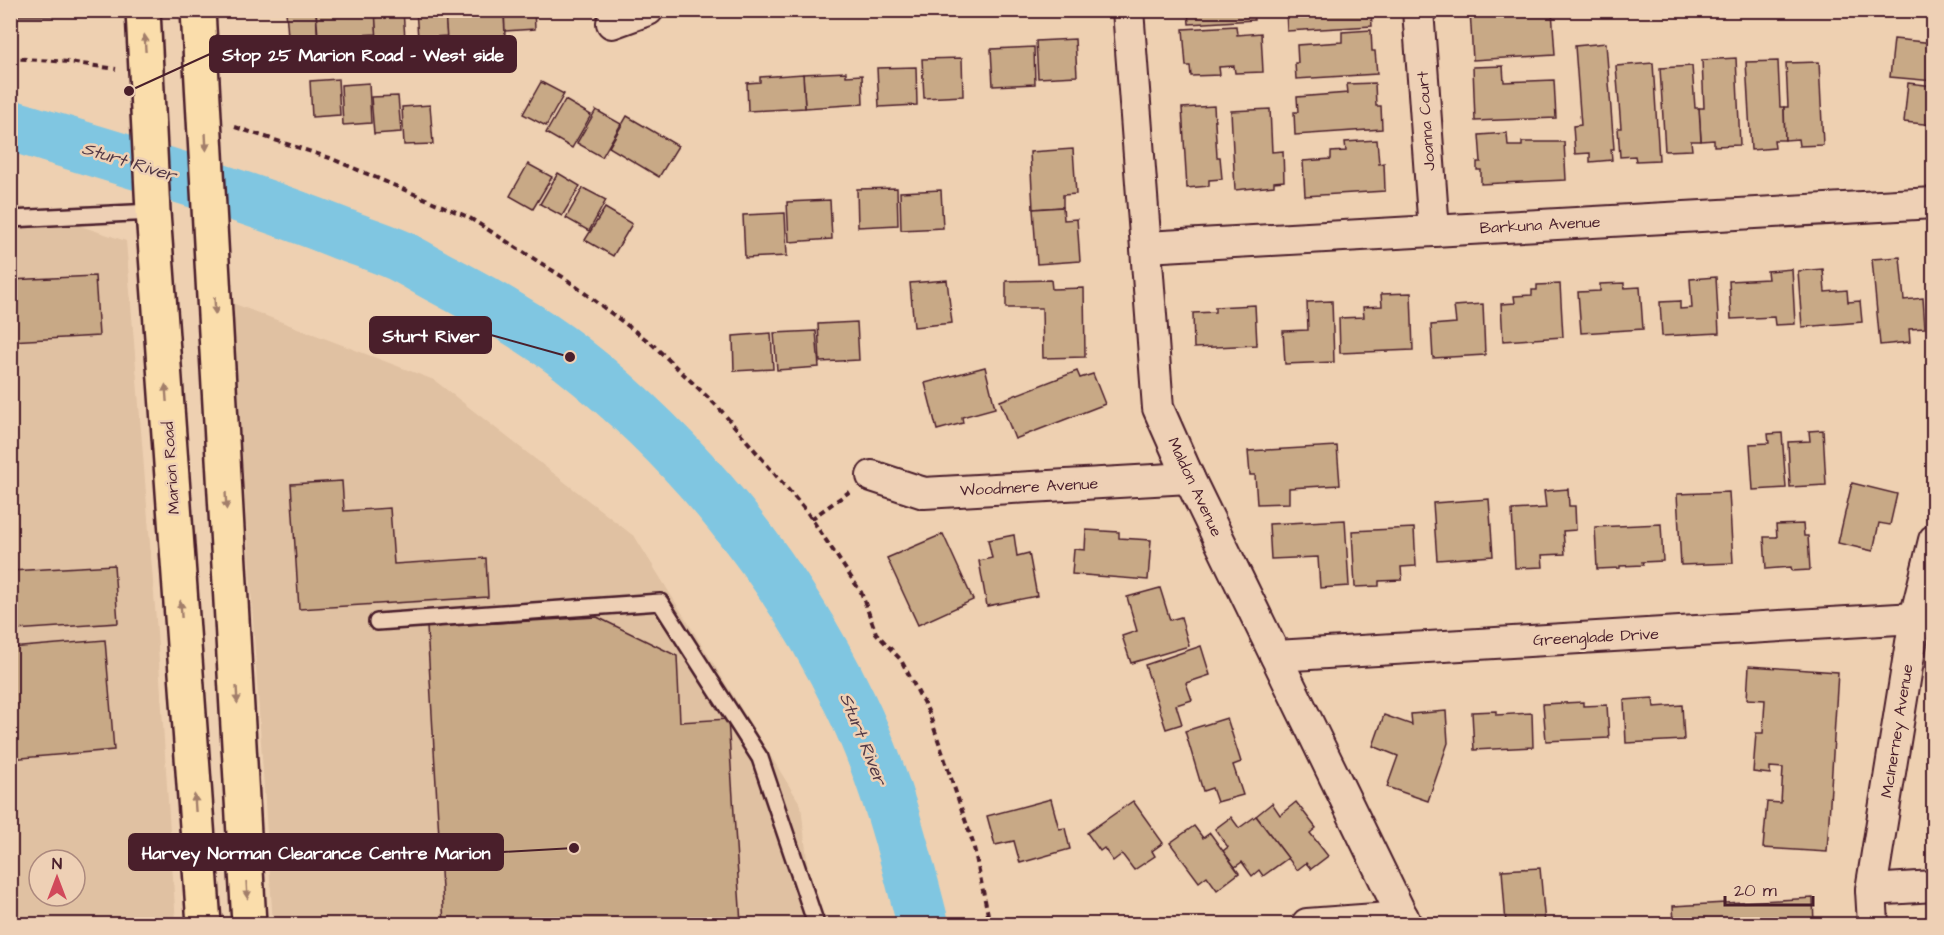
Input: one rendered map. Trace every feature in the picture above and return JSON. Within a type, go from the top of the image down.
[{"type":"main road","name":"Marion Road","points":[[142,10],[135,73],[153,212],[204,924]]},
{"type":"main road","points":[[198,10],[249,924]]},
{"type":"street","points":[[612,23],[648,10]]},
{"type":"street","name":"Maldon Avenue","points":[[1128,10],[1158,408],[1189,478],[1405,921]]},
{"type":"street","name":"Joanna Court","points":[[1418,10],[1434,231]]},
{"type":"street","name":"Barkuna Avenue","points":[[1146,247],[1934,203]]},
{"type":"street","name":"Woodmere Avenue","points":[[872,476],[924,493],[1189,478]]},
{"type":"street","name":"McInerney Avenue","points":[[1873,924],[1871,890],[1915,618],[1934,540]]},
{"type":"street","name":"Greenglade Drive","points":[[1276,656],[1915,618]]},
{"type":"street","points":[[1871,890],[1934,886]]},
{"type":"street","points":[[1307,924],[1405,921]]},
{"type":"lane","points":[[10,219],[153,212]]},
{"type":"lane","points":[[377,622],[660,602],[760,758],[816,924]]},
{"type":"path","points":[[10,58],[69,62],[135,73]]},
{"type":"path","points":[[225,124],[330,158],[468,217],[566,279],[652,344],[719,408],[811,519],[861,592],[876,633],[901,660],[929,712],[973,843],[990,924]]},
{"type":"path","points":[[811,519],[872,476]]},
{"type":"shaded area","points":[[11,203],[126,241],[157,632],[176,924],[11,924]]},
{"type":"shaded area","points":[[232,303],[434,380],[635,537],[801,805],[814,924],[273,924]]},
{"type":"building","points":[[10,10],[87,10],[87,16],[10,16]]},
{"type":"building","points":[[316,10],[318,47],[289,49],[286,11]]},
{"type":"building","points":[[316,10],[375,10],[377,34],[318,37]]},
{"type":"building","points":[[375,10],[403,10],[405,39],[377,41]]},
{"type":"building","points":[[416,10],[445,10],[447,36],[418,38]]},
{"type":"building","points":[[445,10],[504,10],[505,37],[447,41]]},
{"type":"building","points":[[504,10],[534,10],[535,29],[505,31]]},
{"type":"building","points":[[1188,10],[1253,10],[1254,20],[1189,24]]},
{"type":"building","points":[[1286,10],[1371,10],[1372,26],[1287,31]]},
{"type":"building","points":[[1470,10],[1552,10],[1555,55],[1473,60]]},
{"type":"building","points":[[1236,26],[1237,35],[1261,33],[1263,72],[1235,73],[1234,66],[1219,67],[1220,75],[1191,76],[1190,66],[1186,66],[1183,29]]},
{"type":"building","points":[[1371,30],[1372,51],[1375,51],[1377,74],[1296,79],[1297,45],[1342,42],[1342,32]]},
{"type":"building","points":[[1075,39],[1077,76],[1038,78],[1036,41]]},
{"type":"building","points":[[1894,39],[1934,43],[1934,81],[1890,77]]},
{"type":"building","points":[[1606,43],[1614,149],[1611,149],[1612,160],[1590,162],[1590,153],[1575,154],[1573,126],[1581,125],[1575,46]]},
{"type":"building","points":[[1034,47],[1035,84],[993,86],[991,49]]},
{"type":"building","points":[[962,58],[963,96],[924,98],[922,59]]},
{"type":"building","points":[[1736,58],[1740,145],[1714,146],[1714,140],[1701,141],[1699,108],[1704,108],[1702,60]]},
{"type":"building","points":[[1778,61],[1780,107],[1784,107],[1785,140],[1774,140],[1775,148],[1751,150],[1746,62]]},
{"type":"building","points":[[1819,62],[1823,145],[1799,146],[1798,139],[1785,140],[1784,107],[1788,107],[1786,63]]},
{"type":"building","points":[[1653,63],[1659,160],[1636,161],[1635,156],[1620,157],[1618,128],[1621,128],[1616,66]]},
{"type":"building","points":[[1503,66],[1504,82],[1554,80],[1556,118],[1475,121],[1473,67]]},
{"type":"building","points":[[1692,66],[1695,108],[1699,108],[1701,141],[1691,141],[1692,150],[1665,151],[1660,68]]},
{"type":"building","points":[[916,67],[917,105],[879,107],[877,68]]},
{"type":"building","points":[[846,72],[846,76],[862,75],[863,104],[805,108],[803,74]]},
{"type":"building","points":[[803,74],[805,108],[748,111],[747,83],[760,82],[760,77]]},
{"type":"building","points":[[338,79],[340,115],[312,117],[310,81]]},
{"type":"building","points":[[541,82],[564,94],[546,126],[523,114]]},
{"type":"building","points":[[369,83],[371,123],[343,125],[341,85]]},
{"type":"building","points":[[1375,83],[1376,106],[1381,106],[1382,129],[1295,135],[1294,112],[1298,112],[1297,97],[1348,93],[1347,84]]},
{"type":"building","points":[[1908,83],[1934,86],[1934,125],[1904,122]]},
{"type":"building","points":[[398,96],[401,132],[374,134],[371,97]]},
{"type":"building","points":[[565,100],[591,115],[572,148],[546,133]]},
{"type":"building","points":[[430,105],[433,144],[404,145],[402,107]]},
{"type":"building","points":[[1214,106],[1217,157],[1220,157],[1222,179],[1209,180],[1209,186],[1187,188],[1182,108]]},
{"type":"building","points":[[1270,109],[1272,152],[1283,151],[1284,181],[1274,182],[1274,186],[1235,190],[1231,111]]},
{"type":"building","points":[[596,110],[621,124],[602,157],[577,143]]},
{"type":"building","points":[[627,116],[678,146],[659,177],[609,147]]},
{"type":"building","points":[[1507,133],[1508,146],[1522,146],[1522,142],[1564,142],[1566,180],[1481,184],[1481,170],[1477,170],[1477,162],[1481,162],[1479,135]]},
{"type":"building","points":[[1377,140],[1379,164],[1384,163],[1385,191],[1305,196],[1303,161],[1331,159],[1331,152],[1346,151],[1345,142]]},
{"type":"building","points":[[1073,149],[1076,194],[1063,195],[1063,207],[1033,209],[1030,152]]},
{"type":"building","points":[[528,164],[552,177],[533,209],[510,196]]},
{"type":"building","points":[[558,173],[580,186],[562,216],[540,204]]},
{"type":"building","points":[[583,188],[606,200],[589,231],[566,218]]},
{"type":"building","points":[[897,188],[898,225],[858,227],[857,189]]},
{"type":"building","points":[[941,190],[943,228],[901,230],[900,192]]},
{"type":"building","points":[[830,200],[832,239],[789,242],[787,202]]},
{"type":"building","points":[[1063,207],[1064,220],[1077,219],[1080,261],[1037,264],[1033,209]]},
{"type":"building","points":[[605,208],[632,224],[613,256],[585,240]]},
{"type":"building","points":[[785,213],[787,256],[745,258],[743,215]]},
{"type":"building","points":[[1900,257],[1904,300],[1923,298],[1925,328],[1909,329],[1910,342],[1880,345],[1872,259]]},
{"type":"building","points":[[1792,269],[1795,324],[1775,325],[1774,317],[1731,319],[1729,281],[1768,279],[1767,271]]},
{"type":"building","points":[[1823,269],[1825,292],[1847,290],[1848,302],[1860,301],[1862,322],[1802,327],[1798,271]]},
{"type":"building","points":[[95,276],[99,336],[10,341],[10,280]]},
{"type":"building","points":[[1716,277],[1719,333],[1662,336],[1660,302],[1680,301],[1680,309],[1692,308],[1690,279]]},
{"type":"building","points":[[947,280],[952,323],[914,327],[910,283]]},
{"type":"building","points":[[1051,280],[1052,289],[1084,288],[1085,357],[1043,358],[1042,308],[1006,308],[1006,281]]},
{"type":"building","points":[[1624,283],[1624,288],[1640,287],[1643,329],[1581,333],[1578,292],[1600,291],[1600,284]]},
{"type":"building","points":[[1560,284],[1563,337],[1503,341],[1501,304],[1515,303],[1514,296],[1532,295],[1532,290],[1537,290],[1537,285]]},
{"type":"building","points":[[1411,293],[1413,350],[1340,353],[1339,318],[1364,317],[1363,307],[1382,306],[1381,294]]},
{"type":"building","points":[[1332,301],[1334,362],[1285,364],[1283,331],[1308,330],[1307,302]]},
{"type":"building","points":[[1483,304],[1485,355],[1433,358],[1431,325],[1456,323],[1454,306]]},
{"type":"building","points":[[1255,305],[1257,345],[1194,348],[1193,313],[1215,312],[1215,307]]},
{"type":"building","points":[[857,322],[859,360],[820,362],[818,324]]},
{"type":"building","points":[[816,331],[819,367],[777,370],[774,333]]},
{"type":"building","points":[[771,333],[773,369],[734,371],[733,336]]},
{"type":"building","points":[[985,367],[995,408],[962,417],[963,423],[937,430],[925,383]]},
{"type":"building","points":[[1077,371],[1080,378],[1093,374],[1105,404],[1015,439],[1000,401]]},
{"type":"building","points":[[1823,430],[1826,485],[1790,487],[1788,442],[1810,441],[1809,431]]},
{"type":"building","points":[[1782,433],[1786,488],[1753,490],[1750,444],[1769,443],[1768,434]]},
{"type":"building","points":[[1337,446],[1340,485],[1289,488],[1289,503],[1257,504],[1255,475],[1250,475],[1248,451]]},
{"type":"building","points":[[342,481],[344,511],[390,508],[394,564],[486,558],[488,597],[299,609],[291,484]]},
{"type":"building","points":[[1852,483],[1897,494],[1890,525],[1879,523],[1873,551],[1838,543]]},
{"type":"building","points":[[1568,489],[1569,506],[1575,506],[1576,530],[1563,531],[1565,554],[1542,555],[1543,567],[1515,568],[1512,510],[1546,508],[1544,491]]},
{"type":"building","points":[[1729,492],[1733,563],[1681,565],[1677,494]]},
{"type":"building","points":[[1489,499],[1493,556],[1437,560],[1433,503]]},
{"type":"building","points":[[1345,520],[1349,586],[1320,588],[1318,557],[1271,559],[1269,524]]},
{"type":"building","points":[[1661,524],[1663,561],[1597,569],[1595,527]]},
{"type":"building","points":[[1803,524],[1804,536],[1808,536],[1810,570],[1792,571],[1791,567],[1766,569],[1764,537],[1777,537],[1776,525]]},
{"type":"building","points":[[1414,528],[1416,566],[1401,567],[1402,580],[1379,581],[1379,586],[1355,587],[1352,531]]},
{"type":"building","points":[[1086,530],[1119,532],[1119,538],[1151,540],[1148,580],[1072,574],[1074,549],[1085,550]]},
{"type":"building","points":[[943,534],[973,600],[918,625],[887,558]]},
{"type":"building","points":[[1014,535],[1017,556],[1029,553],[1037,596],[987,606],[979,561],[992,558],[988,540]]},
{"type":"building","points":[[114,565],[118,623],[15,630],[11,571]]},
{"type":"building","points":[[1160,588],[1170,620],[1181,617],[1189,646],[1131,663],[1122,636],[1137,631],[1127,597]]},
{"type":"building","points":[[597,617],[677,656],[680,722],[728,719],[741,924],[444,924],[427,627]]},
{"type":"building","points":[[105,640],[114,750],[10,759],[10,648]]},
{"type":"building","points":[[1201,646],[1210,675],[1186,683],[1192,700],[1176,705],[1182,724],[1166,729],[1145,665]]},
{"type":"building","points":[[1749,666],[1838,672],[1827,852],[1763,848],[1767,802],[1781,803],[1783,768],[1770,767],[1770,774],[1753,772],[1756,733],[1763,733],[1765,700],[1747,699]]},
{"type":"building","points":[[1653,698],[1654,707],[1682,705],[1684,740],[1626,743],[1624,700]]},
{"type":"building","points":[[1583,702],[1583,706],[1607,705],[1609,738],[1546,741],[1543,704]]},
{"type":"building","points":[[1446,711],[1448,743],[1428,801],[1387,787],[1398,756],[1373,746],[1384,715],[1412,725],[1411,714]]},
{"type":"building","points":[[1496,711],[1496,715],[1532,713],[1533,747],[1474,750],[1472,712]]},
{"type":"building","points":[[1227,718],[1241,762],[1233,765],[1243,795],[1217,802],[1212,788],[1203,791],[1185,731]]},
{"type":"building","points":[[1051,799],[1059,829],[1065,828],[1070,849],[1020,863],[1014,841],[995,845],[987,816]]},
{"type":"building","points":[[1133,801],[1163,843],[1152,851],[1155,856],[1134,870],[1122,854],[1113,861],[1104,848],[1100,851],[1087,833]]},
{"type":"building","points":[[1296,802],[1316,828],[1310,833],[1328,856],[1311,869],[1306,863],[1297,870],[1256,816],[1272,803],[1280,815]]},
{"type":"building","points":[[1256,816],[1288,858],[1263,876],[1259,870],[1252,876],[1242,862],[1235,867],[1223,851],[1228,847],[1215,829],[1231,817],[1239,828]]},
{"type":"building","points":[[1194,826],[1203,838],[1210,833],[1239,873],[1217,890],[1207,876],[1199,882],[1170,843]]},
{"type":"building","points":[[1540,868],[1545,924],[1506,924],[1502,870]]},
{"type":"building","points":[[1813,898],[1814,924],[1674,924],[1673,906]]},
{"type":"waterway","name":"Sturt River","points":[[10,125],[216,189],[398,255],[525,326],[571,358],[614,393],[655,432],[730,515],[796,606],[824,654],[850,703],[883,784],[901,840],[923,924]]},
{"type":"place","name":"Stop 25 Marion Road - West side","points":[[129,91]]},
{"type":"place","name":"Sturt River","points":[[570,357]]},
{"type":"place","name":"Harvey Norman Clearance Centre Marion","points":[[574,848]]}]
